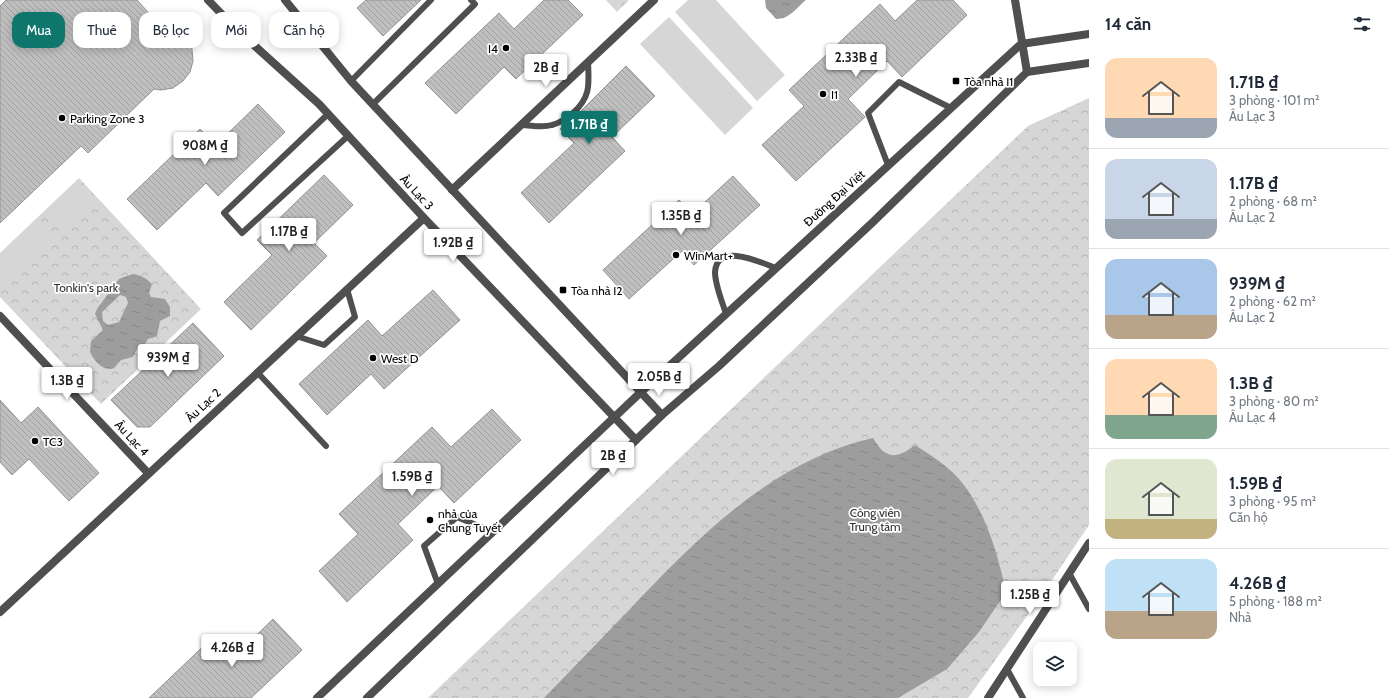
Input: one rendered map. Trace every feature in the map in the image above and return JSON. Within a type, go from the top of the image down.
[{"type":"street","name":"Âu Lạc 3","points":[[208,0],[236,29],[328,114],[424,218],[636,440]]},
{"type":"street","points":[[285,0],[351,81],[662,415]]},
{"type":"street","points":[[452,190],[654,0]]},
{"type":"street","points":[[1015,0],[1021,44],[1027,72]]},
{"type":"street","points":[[1021,44],[1089,34]]},
{"type":"street","name":"Đường Đại Việt","points":[[317,698],[641,392],[1021,44]]},
{"type":"street","points":[[366,698],[662,415],[719,366],[873,222],[1027,72],[1089,63]]},
{"type":"street","name":"Âu Lạc 2","points":[[0,612],[148,472],[424,218]]},
{"type":"street","name":"Âu Lạc 4","points":[[0,316],[148,472]]},
{"type":"street","points":[[988,698],[1089,543]]},
{"type":"lane","points":[[351,81],[431,0]]},
{"type":"lane","points":[[373,104],[475,4],[471,0]]},
{"type":"lane","points":[[521,124],[552,125],[568,117],[578,108],[585,100],[588,92],[588,62]]},
{"type":"lane","points":[[888,165],[868,113],[899,82],[951,108]]},
{"type":"lane","points":[[328,114],[224,213],[242,233],[348,136]]},
{"type":"lane","points":[[726,314],[716,278],[716,266],[719,262],[728,256],[739,255],[776,268]]},
{"type":"lane","points":[[296,336],[324,345],[355,317],[347,289]]},
{"type":"lane","points":[[256,372],[326,446]]},
{"type":"lane","points":[[438,584],[424,546],[457,517],[493,532]]},
{"type":"lane","points":[[1069,573],[1089,608]]},
{"type":"lane","points":[[1007,669],[1023,698]]},
{"type":"green space","points":[[606,0],[629,0],[617,12]]},
{"type":"green space","points":[[688,0],[716,0],[785,75],[757,101],[675,12]]},
{"type":"green space","points":[[669,17],[753,108],[725,135],[640,44]]},
{"type":"green space","name":"Công viên Trung tâm","points":[[1089,98],[1089,525],[1040,598],[968,698],[428,698],[1028,126]]},
{"type":"green space","name":"Tonkin's park","points":[[79,178],[201,309],[101,404],[0,297],[0,253]]},
{"type":"green space","points":[[74,188],[91,205],[61,232],[45,215]]},
{"type":"green space","points":[[40,220],[57,238],[7,285],[0,277],[0,258]]},
{"type":"water","points":[[765,0],[806,0],[789,15],[781,19],[776,19],[766,8]]},
{"type":"water","points":[[133,274],[145,278],[152,284],[149,293],[151,297],[165,299],[170,307],[170,316],[160,321],[157,336],[148,339],[143,347],[137,349],[133,357],[121,360],[114,368],[110,369],[99,365],[90,352],[91,341],[103,330],[95,314],[97,309],[119,279]],"holes":[[[120,295],[126,297],[128,303],[119,322],[108,325],[103,321],[102,312]]]},
{"type":"water","points":[[873,438],[882,450],[891,455],[902,453],[915,445],[949,469],[959,479],[976,504],[994,547],[1006,592],[979,632],[947,669],[898,698],[544,698],[683,555],[740,505],[771,483],[803,464],[837,449]]},
{"type":"building","name":"Parking Zone 3","points":[[6,0],[137,0],[148,12],[139,12],[139,48],[192,48],[193,61],[190,72],[183,81],[173,88],[161,90],[154,89],[88,153],[81,146],[0,223],[0,6]]},
{"type":"building","points":[[366,0],[421,0],[383,36],[357,8]]},
{"type":"building","name":"I4","points":[[544,0],[568,0],[583,15],[516,79],[504,67],[456,114],[425,83],[499,13],[514,29]]},
{"type":"building","name":"I1","points":[[917,0],[953,0],[967,15],[902,77],[887,61],[848,99],[865,117],[796,181],[762,145],[804,106],[789,90],[880,4],[895,21]]},
{"type":"building","points":[[626,66],[655,96],[612,137],[625,151],[549,223],[521,193],[574,143],[560,129],[576,116]]},
{"type":"building","points":[[258,104],[285,132],[218,196],[206,183],[157,230],[127,199],[200,129],[216,145]]},
{"type":"building","points":[[324,175],[353,205],[314,243],[327,256],[251,330],[224,302],[272,255],[257,240]]},
{"type":"building","points":[[733,176],[760,205],[694,265],[682,251],[629,299],[603,270],[679,200],[692,214]]},
{"type":"building","name":"West D","points":[[433,290],[460,320],[384,389],[371,374],[327,415],[299,384],[368,320],[382,336]]},
{"type":"building","points":[[193,323],[224,356],[150,427],[137,427],[111,400]]},
{"type":"building","name":"TC3","points":[[0,400],[21,423],[38,407],[99,473],[69,501],[29,459],[12,475],[0,462]]},
{"type":"building","points":[[492,409],[521,440],[454,503],[438,486],[398,524],[413,540],[347,602],[319,571],[358,534],[339,514],[432,427],[451,447]]},
{"type":"building","points":[[273,619],[302,650],[251,698],[149,698],[213,637],[233,658]]},
{"type":"place","name":"I4","points":[[506,48]]},
{"type":"place","name":"Tòa nhà I1","points":[[956,81]]},
{"type":"place","name":"I1","points":[[823,94]]},
{"type":"place","name":"Parking Zone 3","points":[[62,118]]},
{"type":"place","name":"WinMart+","points":[[676,255]]},
{"type":"place","name":"Tòa nhà I2","points":[[563,290]]},
{"type":"place","name":"West D","points":[[373,358]]},
{"type":"place","name":"TC3","points":[[35,441]]},
{"type":"place","name":"nhà của Chung Tuyết","points":[[430,520]]}]
